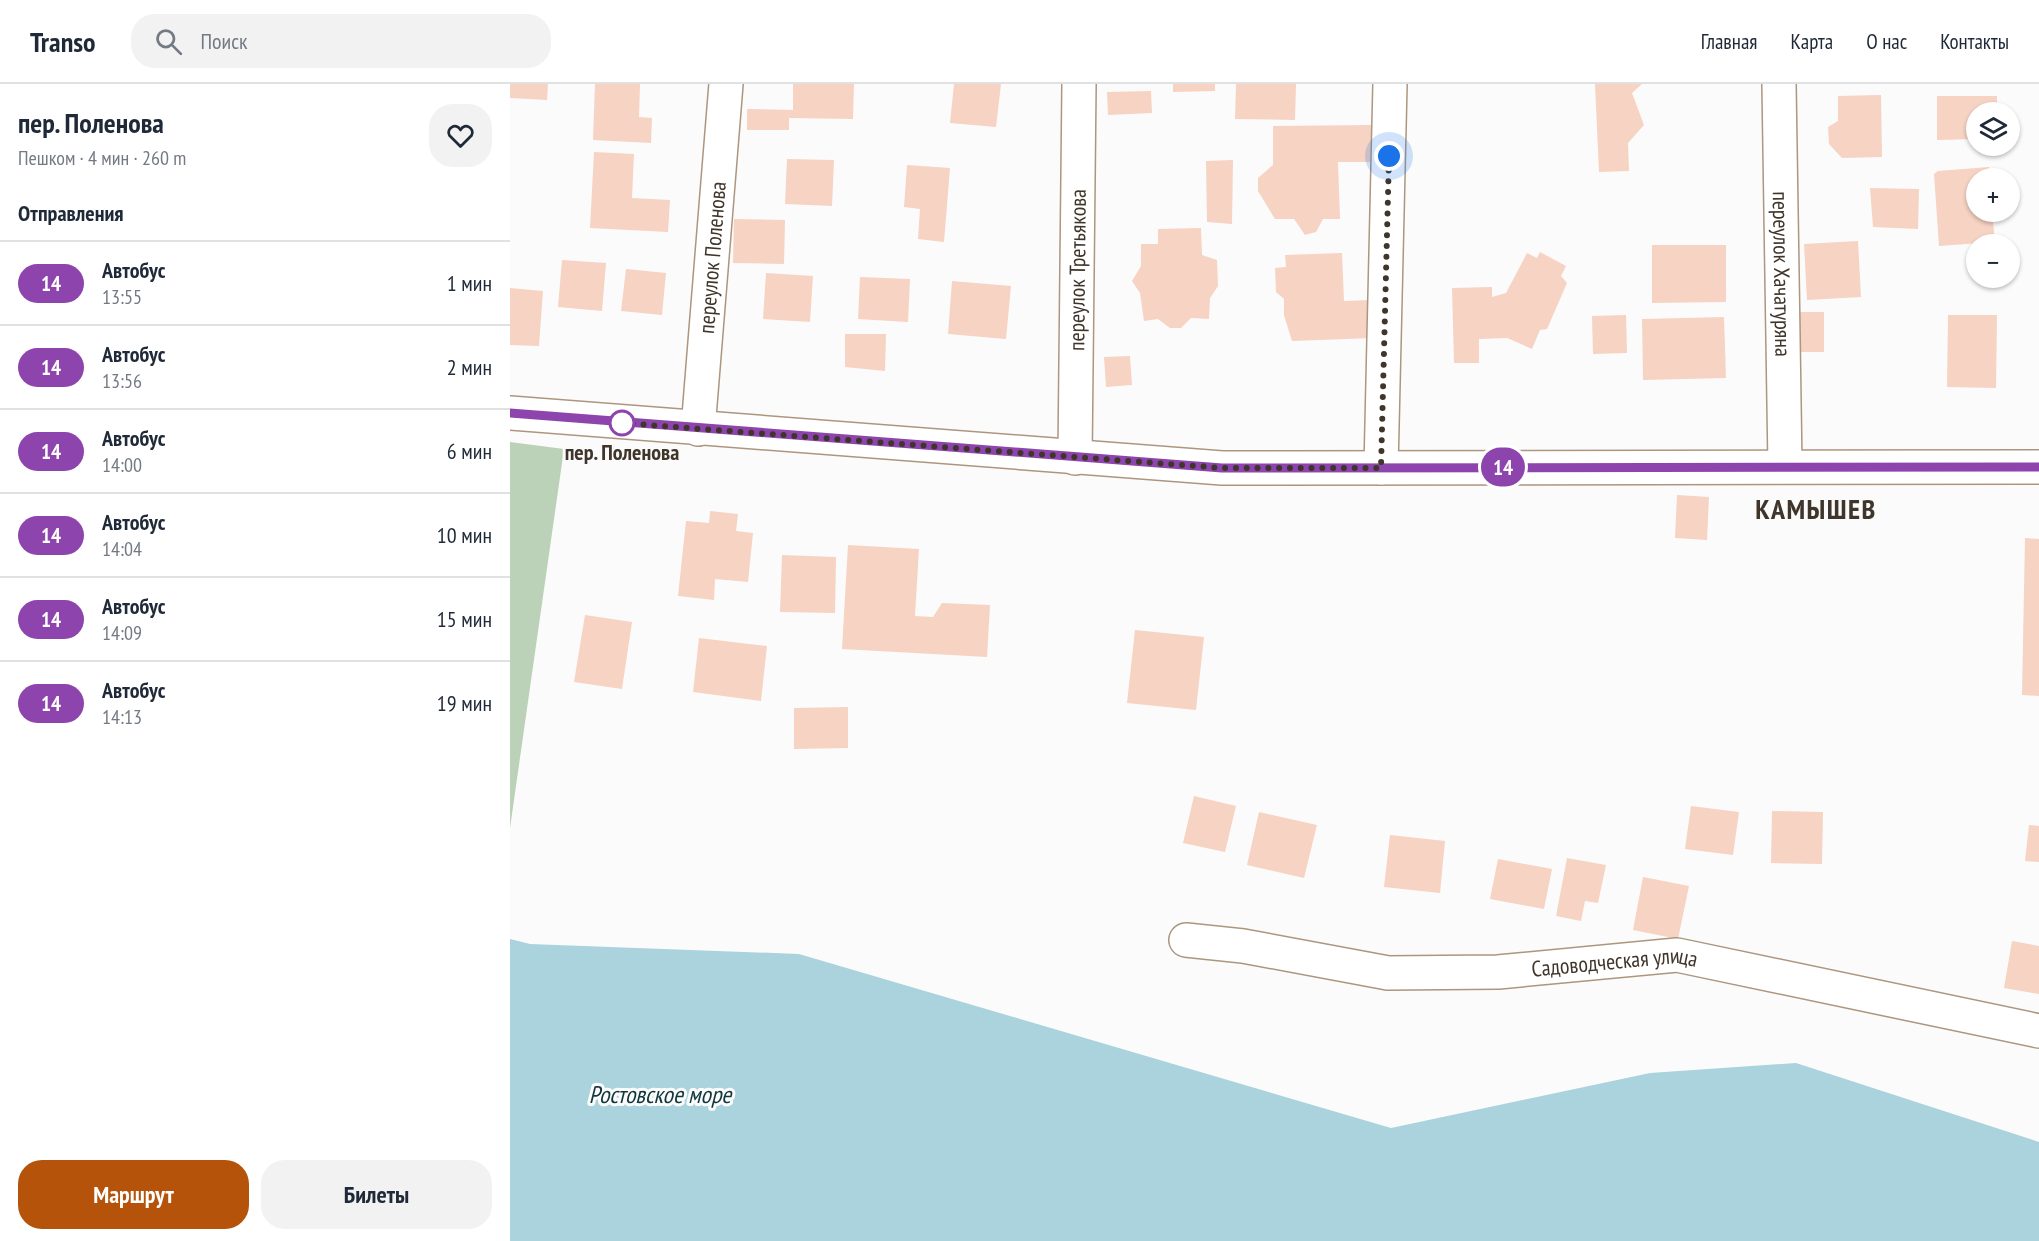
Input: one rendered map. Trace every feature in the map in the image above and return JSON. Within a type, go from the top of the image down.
[{"type":"street","name":"переулок Поленова","points":[[698,429],[726,84]]},
{"type":"street","name":"переулок Третьякова","points":[[1075,458],[1079,84]]},
{"type":"street","points":[[1381,468],[1390,84]]},
{"type":"street","name":"переулок Хачатуряна","points":[[1779,84],[1785,466]]},
{"type":"street","points":[[510,413],[1222,468],[2039,467]]},
{"type":"street","name":"Садоводческая улица","points":[[1186,940],[1242,946],[1388,973],[1498,972],[1677,955],[2039,1031]]},
{"type":"green space","points":[[510,442],[564,449],[510,828]]},
{"type":"water","name":"Ростовское море","points":[[510,939],[530,944],[799,954],[1391,1128],[1650,1073],[1796,1063],[2039,1142],[2039,1241],[510,1241]]},
{"type":"building","points":[[510,84],[548,84],[547,100],[510,98]]},
{"type":"building","points":[[595,84],[640,84],[639,117],[652,118],[651,143],[593,140]]},
{"type":"building","points":[[793,84],[854,84],[853,119],[789,118],[789,130],[747,130],[747,109],[793,110]]},
{"type":"building","points":[[954,84],[1001,84],[996,127],[950,123]]},
{"type":"building","points":[[1173,84],[1215,84],[1215,91],[1173,92]]},
{"type":"building","points":[[1236,84],[1296,84],[1295,120],[1235,119]]},
{"type":"building","points":[[1595,84],[1642,84],[1632,93],[1644,125],[1628,143],[1629,171],[1599,172]]},
{"type":"building","points":[[1151,91],[1152,113],[1108,115],[1107,92]]},
{"type":"building","points":[[1881,95],[1882,157],[1842,158],[1829,144],[1828,127],[1838,121],[1838,96]]},
{"type":"building","points":[[1937,96],[1997,96],[1997,102],[1966,102],[1966,139],[1937,140]]},
{"type":"building","points":[[1371,125],[1371,162],[1338,162],[1340,219],[1323,219],[1316,232],[1305,235],[1294,219],[1275,219],[1258,191],[1258,178],[1273,165],[1273,126]]},
{"type":"building","points":[[594,152],[634,154],[632,198],[670,200],[668,232],[590,228]]},
{"type":"building","points":[[787,159],[834,160],[832,206],[785,204]]},
{"type":"building","points":[[1233,160],[1232,224],[1207,222],[1206,161]]},
{"type":"building","points":[[907,165],[950,168],[944,242],[918,239],[920,209],[904,207]]},
{"type":"building","points":[[1966,169],[1966,222],[1993,222],[1994,234],[1966,234],[1966,244],[1939,246],[1934,174],[1938,171]]},
{"type":"building","points":[[1870,188],[1919,189],[1918,229],[1873,227]]},
{"type":"building","points":[[734,219],[785,220],[784,264],[733,263]]},
{"type":"building","points":[[1201,228],[1202,255],[1217,260],[1218,286],[1210,298],[1209,319],[1191,318],[1181,328],[1170,328],[1158,319],[1144,321],[1140,293],[1132,281],[1141,266],[1141,244],[1158,244],[1158,229]]},
{"type":"building","points":[[1858,241],[1861,297],[1807,300],[1804,244]]},
{"type":"building","points":[[1652,245],[1726,245],[1726,302],[1652,303]]},
{"type":"building","points":[[1540,252],[1566,266],[1561,276],[1567,283],[1547,329],[1540,330],[1532,349],[1507,338],[1479,339],[1479,363],[1454,363],[1452,288],[1492,287],[1492,297],[1506,293],[1527,253],[1537,258]]},
{"type":"building","points":[[1342,253],[1344,301],[1372,300],[1373,338],[1292,341],[1284,315],[1284,299],[1276,292],[1275,268],[1286,267],[1285,255]]},
{"type":"building","points":[[562,260],[606,263],[602,311],[558,307]]},
{"type":"building","points":[[626,269],[666,273],[662,315],[621,311]]},
{"type":"building","points":[[766,273],[813,276],[810,322],[763,319]]},
{"type":"building","points":[[860,277],[910,279],[908,322],[858,319]]},
{"type":"building","points":[[952,281],[1011,286],[1006,339],[948,334]]},
{"type":"building","points":[[510,288],[543,291],[539,346],[510,345]]},
{"type":"building","points":[[1792,312],[1824,312],[1824,352],[1791,352]]},
{"type":"building","points":[[1626,315],[1627,353],[1593,354],[1592,316]]},
{"type":"building","points":[[1948,315],[1997,315],[1996,388],[1947,387]]},
{"type":"building","points":[[1724,317],[1726,378],[1643,380],[1642,319]]},
{"type":"building","points":[[845,334],[886,334],[885,371],[845,367]]},
{"type":"building","points":[[1130,356],[1132,385],[1106,387],[1104,357]]},
{"type":"building","points":[[1677,495],[1709,497],[1707,540],[1675,538]]},
{"type":"building","points":[[710,511],[738,514],[736,531],[753,533],[748,582],[715,579],[714,600],[678,596],[686,521],[709,523]]},
{"type":"building","points":[[2025,538],[2039,539],[2039,696],[2022,695]]},
{"type":"building","points":[[848,545],[919,549],[915,616],[933,617],[942,603],[990,605],[987,657],[842,649]]},
{"type":"building","points":[[782,555],[836,557],[835,613],[780,612]]},
{"type":"building","points":[[585,615],[632,622],[622,689],[574,682]]},
{"type":"building","points":[[1135,630],[1204,637],[1196,710],[1127,703]]},
{"type":"building","points":[[699,638],[767,646],[761,701],[693,692]]},
{"type":"building","points":[[848,707],[848,748],[794,749],[794,708]]},
{"type":"building","points":[[1194,796],[1236,806],[1225,852],[1183,843]]},
{"type":"building","points":[[1691,806],[1739,812],[1733,855],[1685,849]]},
{"type":"building","points":[[1772,811],[1823,812],[1822,864],[1771,863]]},
{"type":"building","points":[[1259,812],[1317,825],[1304,878],[1247,865]]},
{"type":"building","points":[[2029,825],[2039,826],[2039,862],[2025,861]]},
{"type":"building","points":[[1390,835],[1445,841],[1440,893],[1384,887]]},
{"type":"building","points":[[1567,858],[1606,865],[1598,903],[1585,901],[1581,921],[1556,916]]},
{"type":"building","points":[[1498,859],[1552,869],[1544,909],[1490,899]]},
{"type":"building","points":[[1643,877],[1689,886],[1678,939],[1633,930]]},
{"type":"building","points":[[2012,941],[2039,946],[2039,994],[2004,988]]},
{"type":"bus line","name":"14","points":[[510,413],[1222,468],[2039,467]]},
{"type":"place","name":"пер. Поленова","points":[[622,423]]},
{"type":"district","name":"КАМЫШЕВ","points":[[1816,509]]},
{"type":"route","points":[[622,423],[1222,468],[1381,468],[1389,156]]}]
